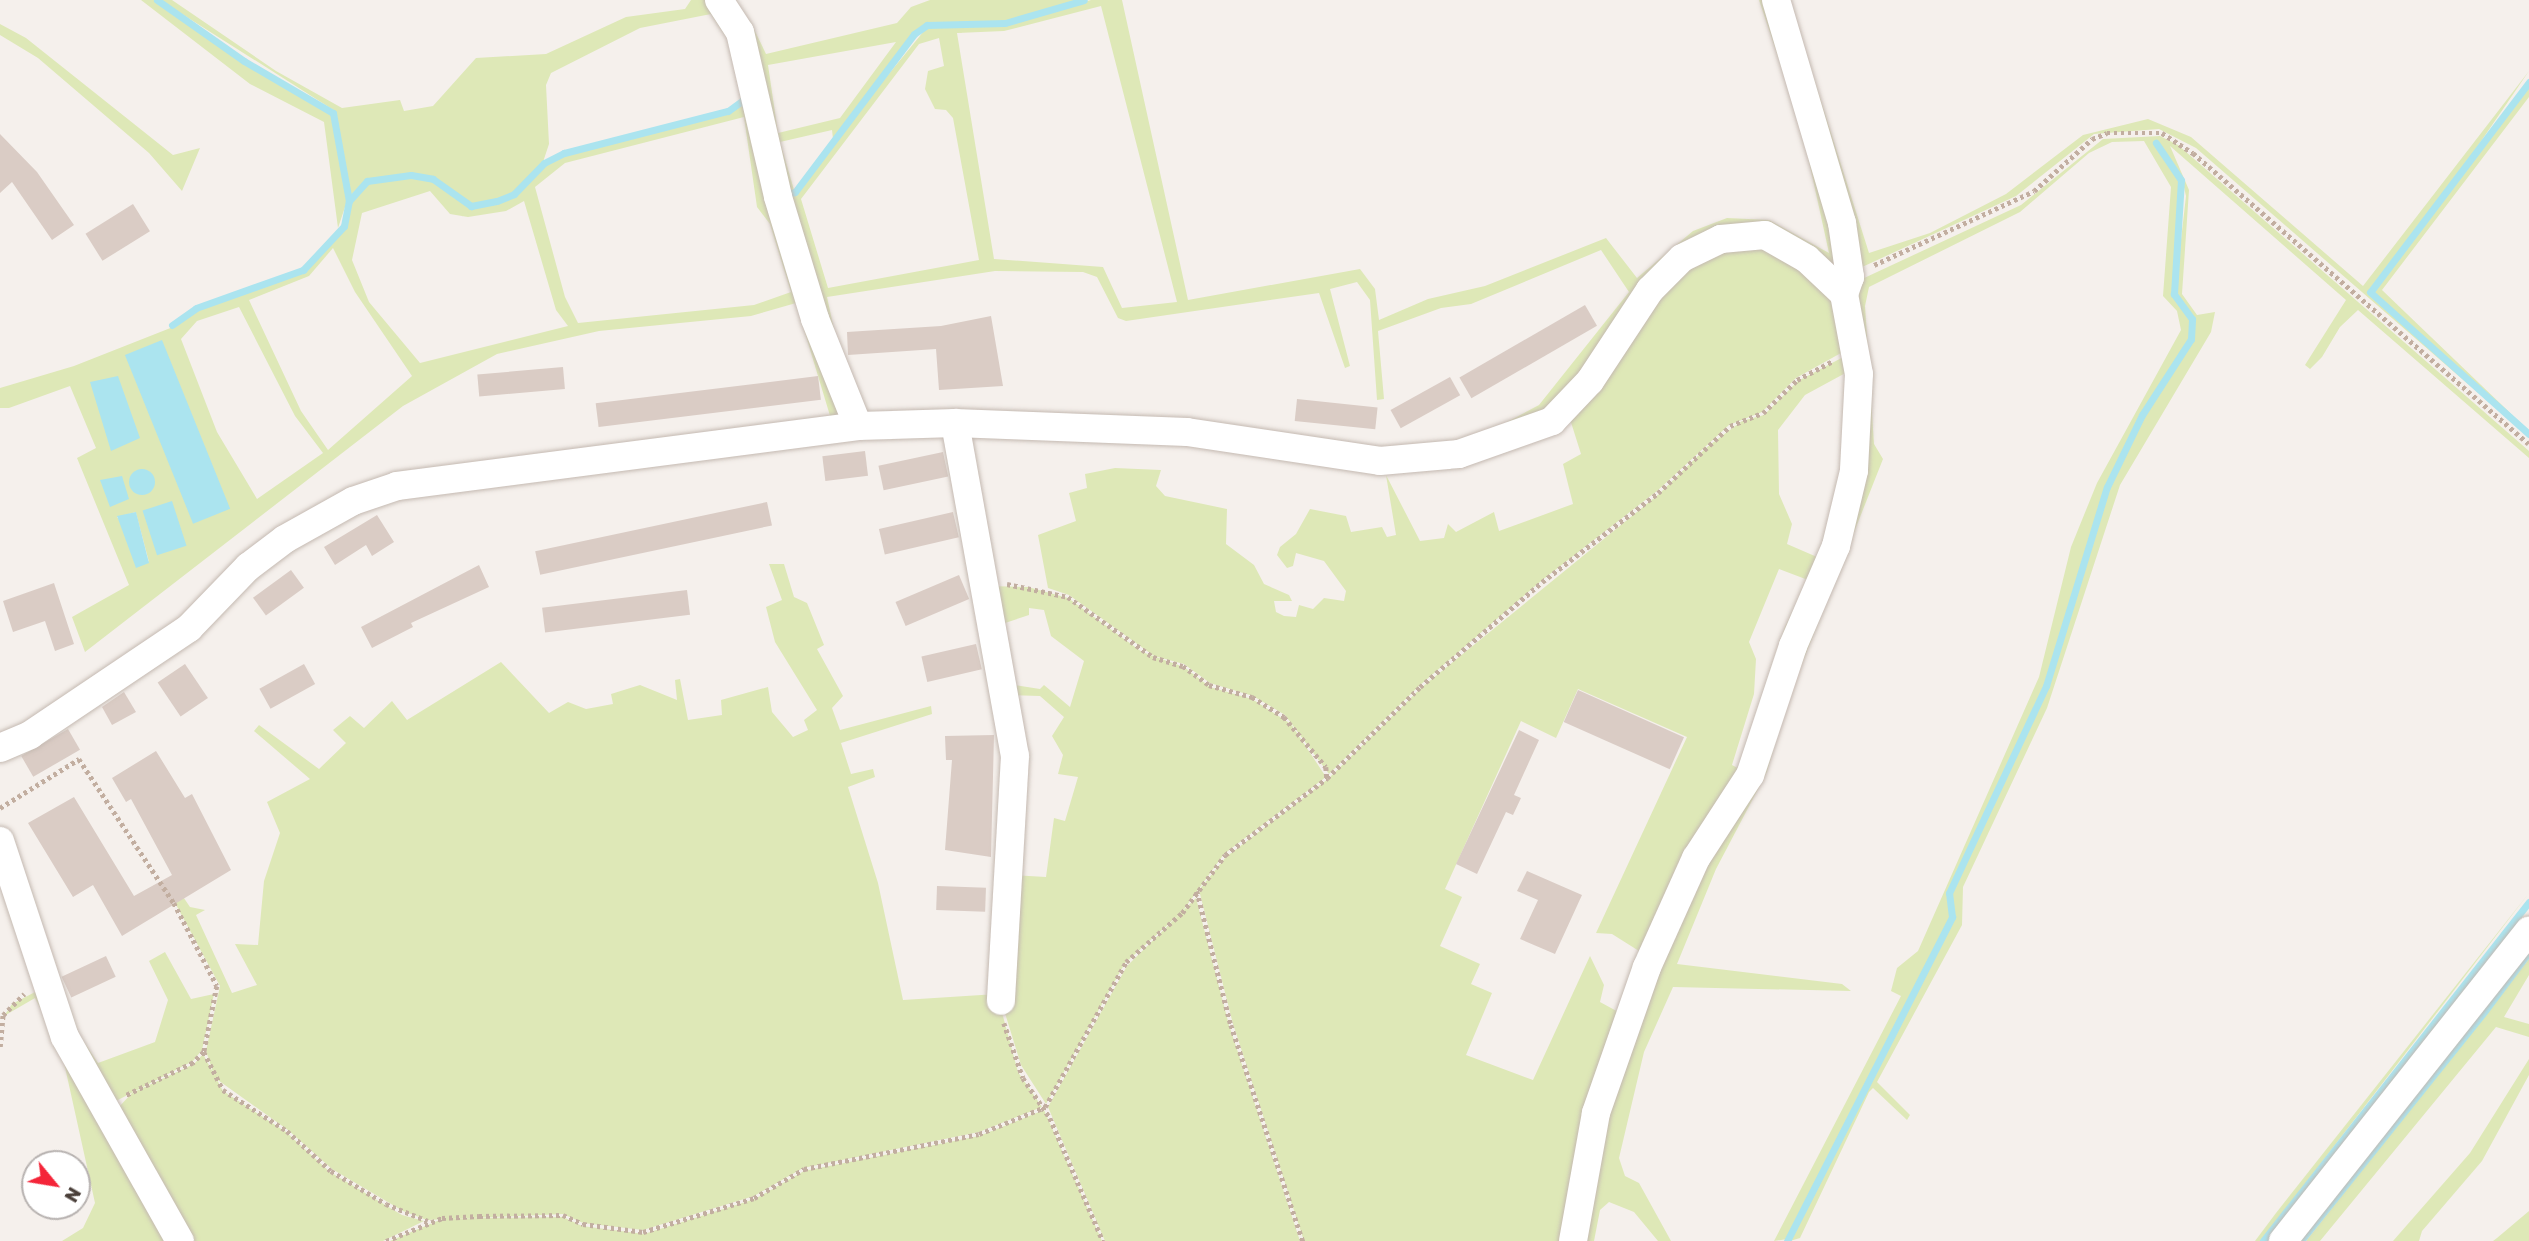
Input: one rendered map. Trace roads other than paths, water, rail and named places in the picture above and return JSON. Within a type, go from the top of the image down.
[{"type":"street","points":[[719,0],[740,32],[778,197],[815,319],[858,426]]},
{"type":"street","points":[[1573,1241],[1597,1113],[1647,967],[1696,858],[1750,775],[1789,657],[1836,547],[1857,450],[1857,348],[1847,285],[1842,223],[1776,0]]},
{"type":"street","points":[[0,748],[30,735],[189,628],[248,567],[353,501],[397,486],[858,426],[955,423],[1186,432],[1380,461],[1459,454],[1552,421],[1591,381],[1650,290],[1699,248],[1742,235],[1765,235],[1847,285]]},
{"type":"street","points":[[955,423],[963,490],[985,583],[1015,756],[1001,1001]]},
{"type":"street","points":[[0,841],[43,983],[110,1122],[180,1241]]},
{"type":"street","points":[[2283,1241],[2529,932]]},
{"type":"water","points":[[162,340],[230,509],[193,524],[125,355]]},
{"type":"water","points":[[118,376],[140,438],[111,451],[90,382]]},
{"type":"water","points":[[142,469],[151,473],[155,482],[151,491],[142,495],[133,491],[129,482],[133,473]]},
{"type":"water","points":[[122,476],[129,499],[110,507],[100,480]]},
{"type":"water","points":[[172,501],[187,546],[157,555],[143,511]]},
{"type":"water","points":[[136,512],[149,563],[136,568],[117,516]]},
{"type":"water","points":[[2529,948],[2529,959],[2487,1015],[2306,1241],[2298,1241]]},
{"type":"waterway","points":[[157,0],[244,61],[333,113],[349,201]]},
{"type":"waterway","points":[[785,195],[795,192],[914,34],[927,25],[1005,23],[1084,0]]},
{"type":"waterway","points":[[2529,82],[2370,292],[2529,434]]},
{"type":"waterway","points":[[172,325],[196,308],[303,270],[344,226],[349,201],[367,181],[411,175],[433,179],[471,206],[497,201],[514,194],[544,163],[564,153],[728,111],[743,100],[746,107]]},
{"type":"waterway","points":[[1787,1241],[1952,917],[1949,893],[2046,686],[2107,487],[2142,415],[2191,339],[2192,319],[2174,294],[2181,180],[2156,143]]},
{"type":"waterway","points":[[2263,1241],[2529,902]]}]
